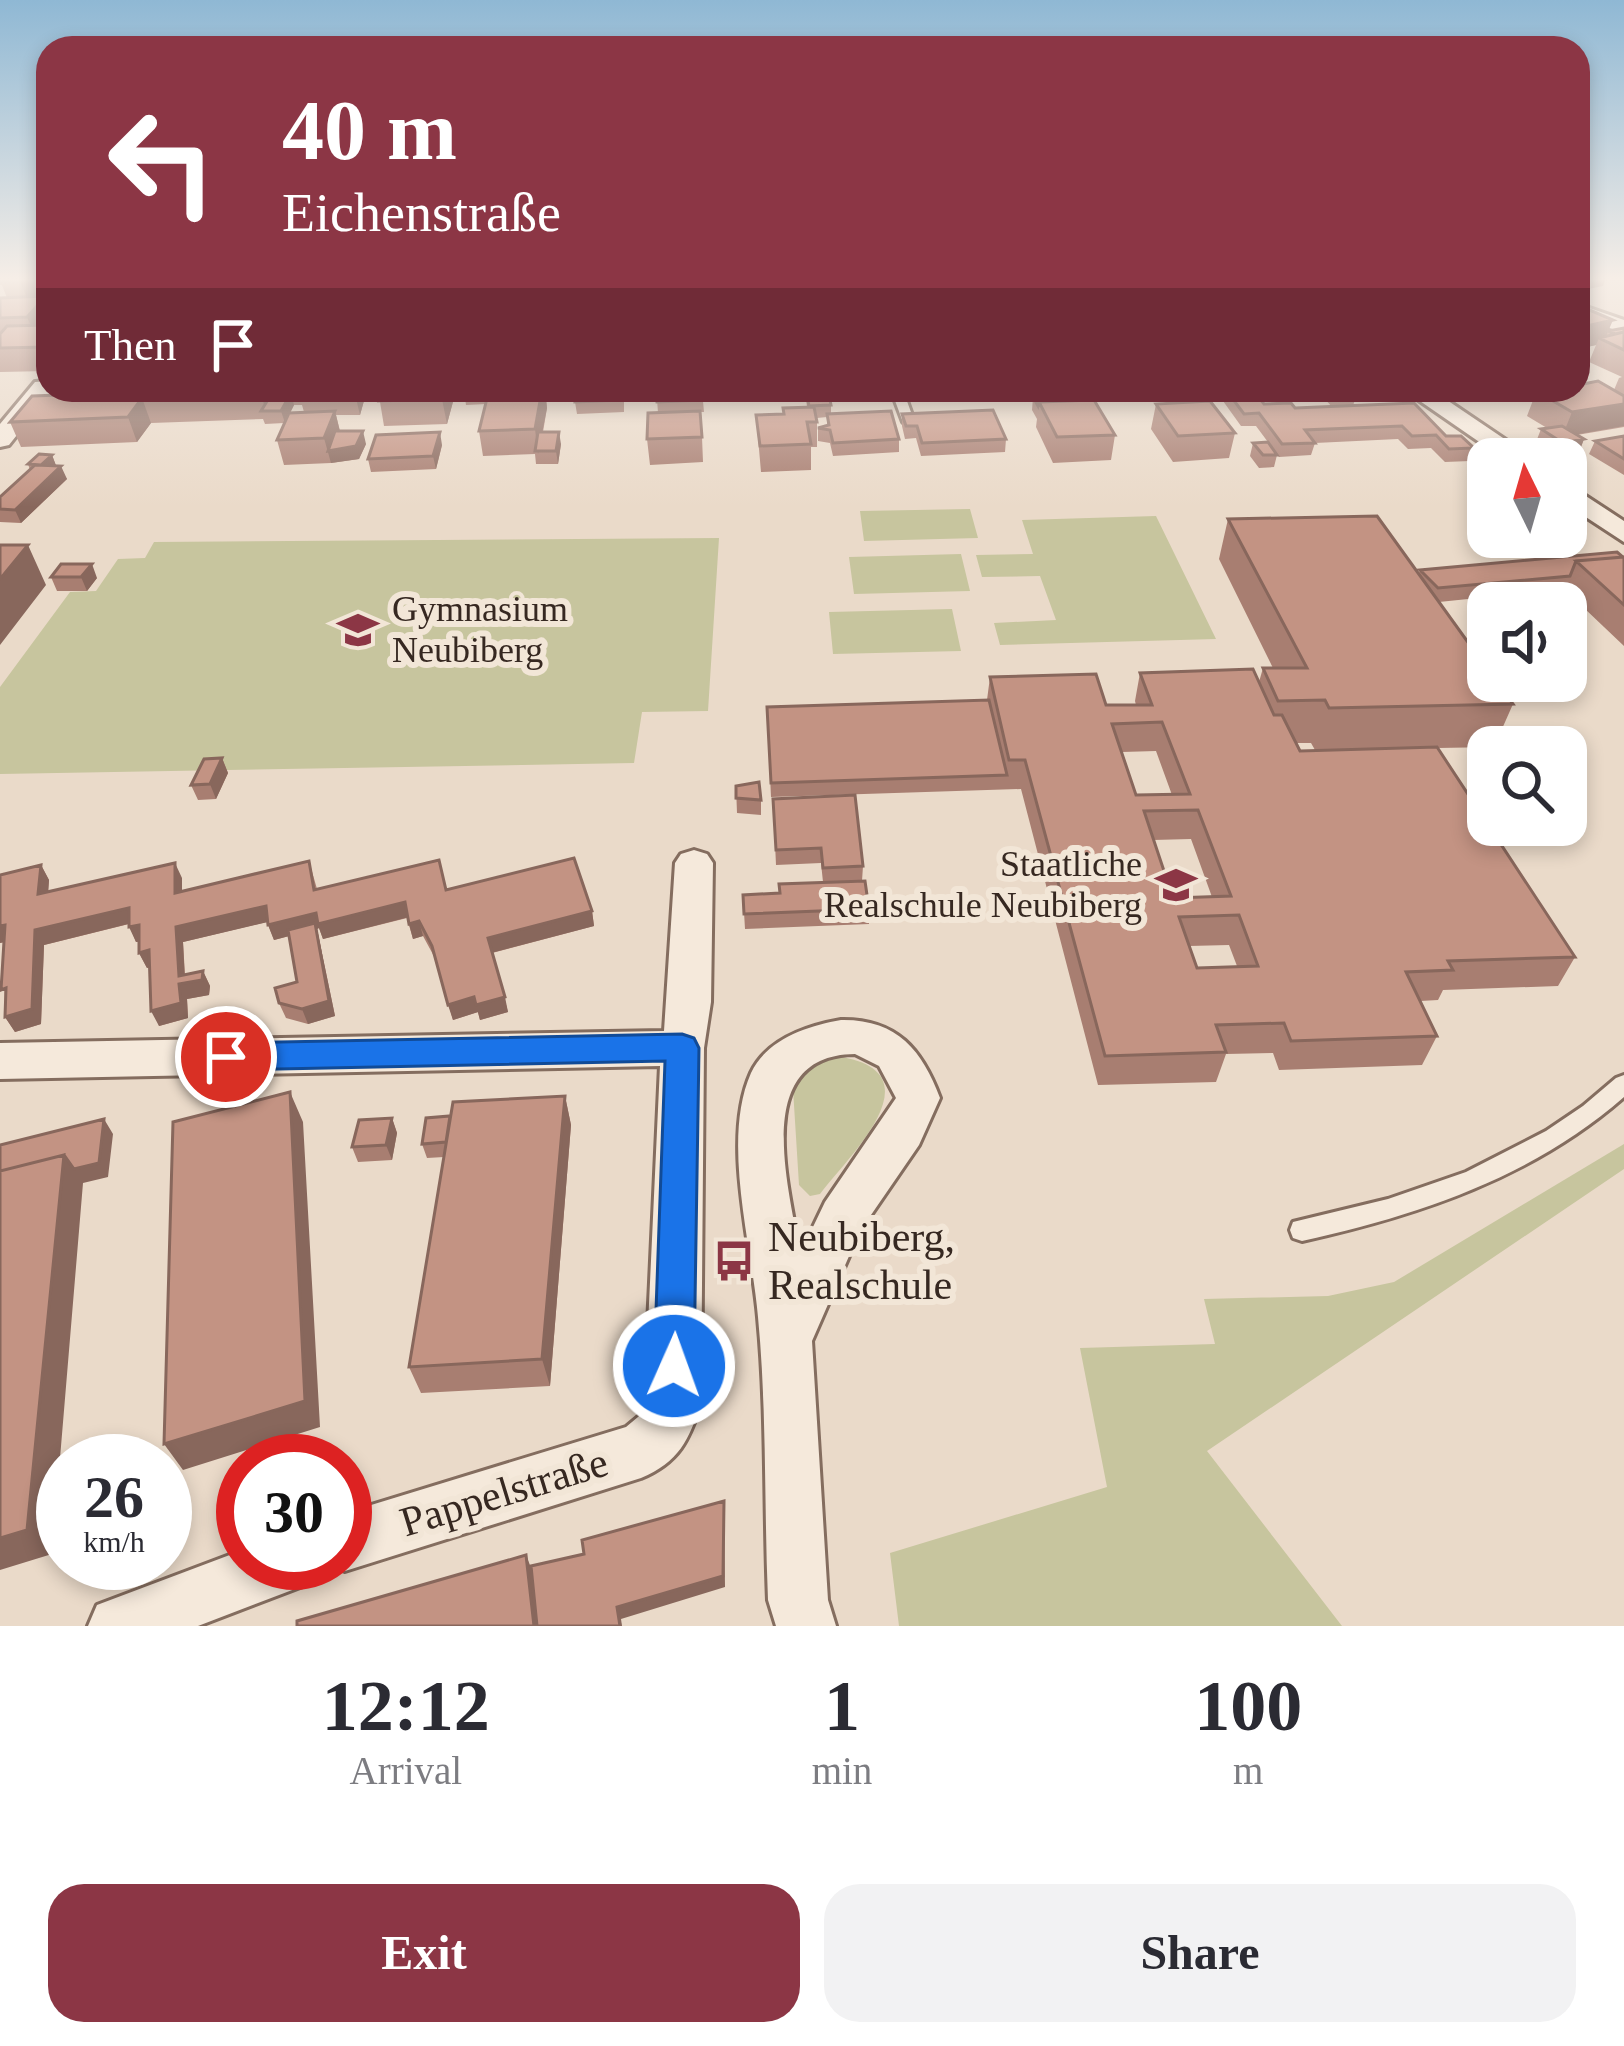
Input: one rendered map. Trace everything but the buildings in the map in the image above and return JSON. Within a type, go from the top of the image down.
[{"type":"street","points":[[0,388],[36,387]]},
{"type":"street","points":[[0,440],[36,399]]},
{"type":"street","points":[[1433,402],[1489,438]]},
{"type":"street","points":[[1587,507],[1624,534]]},
{"type":"street","name":"Pappelstraße","points":[[372,1534],[641,1450],[665,1430],[674,1402],[682,1048],[690,1002],[694,863]]},
{"type":"street","points":[[786,1340],[842,1217],[903,1131],[918,1098],[908,1068],[892,1049],[865,1037],[825,1040],[791,1054],[769,1080],[764,1118],[768,1213],[786,1340],[785,1410],[798,1600],[806,1626]]},
{"type":"street","points":[[0,1061],[682,1048]]},
{"type":"street","points":[[118,1626],[216,1589]]},
{"type":"lane","points":[[901,402],[907,418],[948,418]]},
{"type":"lane","points":[[1302,1230],[1413,1200],[1504,1164],[1592,1116],[1624,1084]]},
{"type":"shaded area","points":[[970,509],[978,538],[864,541],[860,511]]},
{"type":"shaded area","points":[[1156,516],[1216,639],[1000,645],[994,623],[1056,620],[1040,576],[982,577],[976,555],[1033,554],[1022,520]]},
{"type":"shaded area","name":"Gymnasium Neubiberg","points":[[719,538],[708,711],[642,712],[634,763],[0,774],[0,687],[70,592],[96,591],[118,559],[145,558],[154,542]]},
{"type":"shaded area","points":[[961,554],[970,591],[854,594],[849,557]]},
{"type":"shaded area","points":[[952,609],[961,651],[833,654],[829,612]]},
{"type":"shaded area","points":[[842,1057],[870,1066],[883,1080],[884,1098],[865,1138],[820,1194],[810,1196],[799,1185],[793,1089],[813,1066]]},
{"type":"shaded area","points":[[1624,1144],[1624,1169],[1207,1451],[1342,1626],[899,1626],[890,1553],[1107,1487],[1080,1348],[1215,1344],[1204,1299],[1328,1296],[1394,1282]]},
{"type":"place","name":"Gymnasium Neubiberg","points":[[358,630]]},
{"type":"place","name":"Staatliche Realschule Neubiberg","points":[[1176,885]]},
{"type":"place","name":"Neubiberg, Realschule","points":[[734,1261]]},
{"type":"route","points":[[226,1057],[682,1048],[674,1366]]}]
